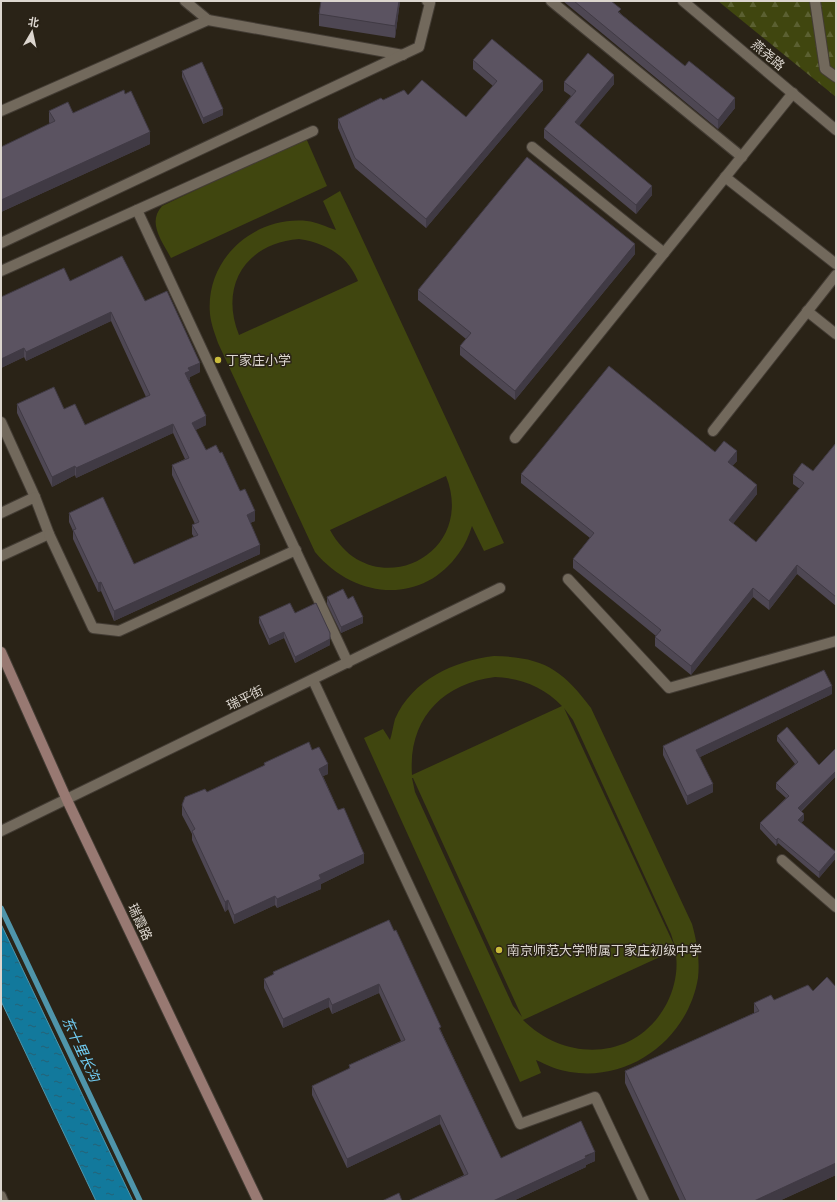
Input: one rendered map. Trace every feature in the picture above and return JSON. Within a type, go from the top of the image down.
[{"type":"street","points":[[185,1],[208,20],[403,55]]},
{"type":"street","points":[[1,244],[420,47],[430,4],[427,1]]},
{"type":"street","points":[[551,1],[742,157]]},
{"type":"street","name":"燕尧路","points":[[683,1],[836,130]]},
{"type":"street","points":[[816,1],[825,69],[836,77]]},
{"type":"street","points":[[1,111],[208,20]]},
{"type":"street","points":[[515,438],[793,93]]},
{"type":"street","points":[[1,270],[313,131]]},
{"type":"street","points":[[532,147],[664,254]]},
{"type":"street","points":[[725,177],[836,264]]},
{"type":"street","points":[[137,210],[348,663]]},
{"type":"street","points":[[713,430],[836,275]]},
{"type":"street","points":[[807,311],[836,334]]},
{"type":"street","points":[[1,422],[35,497],[49,534],[93,628],[119,631],[296,550]]},
{"type":"street","points":[[1,513],[35,497]]},
{"type":"street","points":[[1,556],[49,534]]},
{"type":"street","points":[[568,579],[669,688],[836,641]]},
{"type":"street","name":"瑞平街","points":[[1,831],[500,588]]},
{"type":"street","name":"瑞霞路","points":[[1,652],[67,800],[258,1201]]},
{"type":"street","points":[[313,680],[520,1124],[595,1097],[644,1201]]},
{"type":"street","points":[[782,860],[836,907]]},
{"type":"street","points":[[1,1196],[3,1201]]},
{"type":"green space","points":[[718,1],[836,1],[836,97]]},
{"type":"green space","points":[[306,138],[327,186],[171,258],[160,239],[156,225],[158,212],[162,206]]},
{"type":"green space","points":[[340,191],[504,543],[484,551],[472,526],[467,540],[461,550],[444,570],[426,582],[407,588],[388,590],[368,587],[349,579],[331,568],[315,552],[218,343],[211,321],[211,294],[216,276],[225,259],[237,245],[252,234],[269,226],[287,221],[307,221],[318,223],[336,230],[323,201]],"holes":[[[299,239],[327,247],[342,257],[358,281],[239,335],[234,317],[232,300],[235,284],[242,270],[251,258],[264,249],[280,242]],[[446,476],[452,505],[447,529],[434,549],[415,562],[393,568],[370,565],[348,553],[330,530]]]},
{"type":"green space","points":[[494,656],[511,657],[539,663],[560,675],[581,695],[591,708],[692,924],[698,951],[698,978],[692,1000],[682,1019],[669,1037],[653,1051],[635,1062],[614,1070],[593,1073],[570,1072],[556,1069],[536,1060],[541,1073],[520,1082],[364,738],[383,729],[390,740],[395,719],[402,705],[412,693],[423,683],[436,675],[464,662]],"holes":[[[495,677],[514,679],[540,689],[555,699],[562,706],[412,775],[412,755],[416,737],[422,722],[432,708],[444,697],[459,688],[476,681]],[[564,708],[573,720],[580,735],[671,934],[675,947]],[[412,778],[522,1017],[513,1006],[415,792]],[[675,950],[677,963],[676,977],[667,1003],[654,1022],[638,1036],[620,1045],[600,1049],[580,1049],[559,1044],[540,1034],[523,1020]]]},
{"type":"water","points":[[1,924],[133,1201],[96,1201],[1,1001]]},
{"type":"building","points":[[321,1],[399,1],[395,26],[319,14]]},
{"type":"building","points":[[574,1],[611,1],[621,9],[618,12],[685,66],[689,61],[735,98],[718,120]]},
{"type":"building","points":[[492,39],[543,81],[426,219],[355,158],[338,119],[381,98],[383,100],[404,90],[408,95],[422,80],[466,117],[497,81],[473,60]]},
{"type":"building","points":[[588,53],[614,75],[575,122],[652,186],[636,205],[544,129],[576,91],[564,82]]},
{"type":"building","points":[[202,62],[223,109],[203,118],[182,71]]},
{"type":"building","points":[[124,90],[125,94],[131,91],[150,132],[1,200],[1,147],[55,121],[49,111],[68,102],[73,113]]},
{"type":"building","points":[[527,157],[635,244],[515,391],[460,346],[471,333],[418,290]]},
{"type":"building","points":[[122,256],[145,301],[167,291],[200,363],[188,368],[190,371],[185,373],[206,416],[192,423],[206,450],[216,445],[220,453],[222,452],[240,491],[245,489],[255,511],[247,515],[260,545],[114,611],[101,582],[98,583],[73,530],[76,529],[69,513],[103,497],[134,564],[198,535],[192,525],[199,522],[172,465],[189,458],[173,424],[76,468],[75,466],[52,477],[17,404],[54,387],[64,409],[75,404],[85,425],[150,395],[111,312],[26,352],[24,348],[1,359],[1,297],[64,268],[70,281]]},
{"type":"building","points":[[609,366],[715,452],[724,441],[737,451],[728,462],[757,485],[729,520],[756,542],[804,483],[793,475],[802,463],[813,471],[836,443],[836,597],[797,565],[769,601],[753,588],[691,666],[655,637],[661,630],[573,559],[594,533],[521,474]]},
{"type":"building","points":[[343,589],[348,599],[353,596],[363,617],[341,627],[327,597]]},
{"type":"building","points":[[290,603],[295,613],[316,603],[330,633],[330,639],[295,657],[284,632],[269,639],[259,617]]},
{"type":"building","points":[[824,670],[832,686],[696,750],[713,784],[687,796],[663,746]]},
{"type":"building","points":[[787,727],[819,765],[836,748],[836,771],[798,808],[804,814],[798,820],[836,852],[819,872],[778,838],[776,840],[760,823],[789,796],[776,783],[798,762],[777,736]]},
{"type":"building","points":[[309,742],[312,750],[319,747],[328,764],[319,769],[338,810],[344,808],[364,854],[319,875],[321,879],[277,899],[275,896],[234,915],[228,900],[225,902],[192,831],[195,829],[182,805],[185,797],[205,789],[207,792],[265,765],[264,763]]},
{"type":"building","points":[[389,920],[394,931],[396,930],[441,1027],[439,1028],[501,1158],[581,1121],[595,1152],[585,1156],[586,1158],[493,1201],[408,1201],[468,1174],[440,1115],[347,1159],[312,1086],[350,1068],[349,1065],[405,1040],[379,984],[332,1005],[329,998],[283,1019],[264,979],[274,974],[273,972]]},
{"type":"building","points":[[827,977],[836,987],[836,1163],[754,1201],[686,1201],[625,1071],[759,1011],[754,1003],[771,995],[774,1000],[808,985],[813,991]]},
{"type":"building","points":[[399,1193],[402,1201],[382,1201]]},
{"type":"waterway","name":"东十里长沟","points":[[1,908],[140,1201]]},
{"type":"place","name":"丁家庄小学","points":[[218,360]]},
{"type":"place","name":"南京师范大学附属丁家庄初级中学","points":[[499,950]]}]
